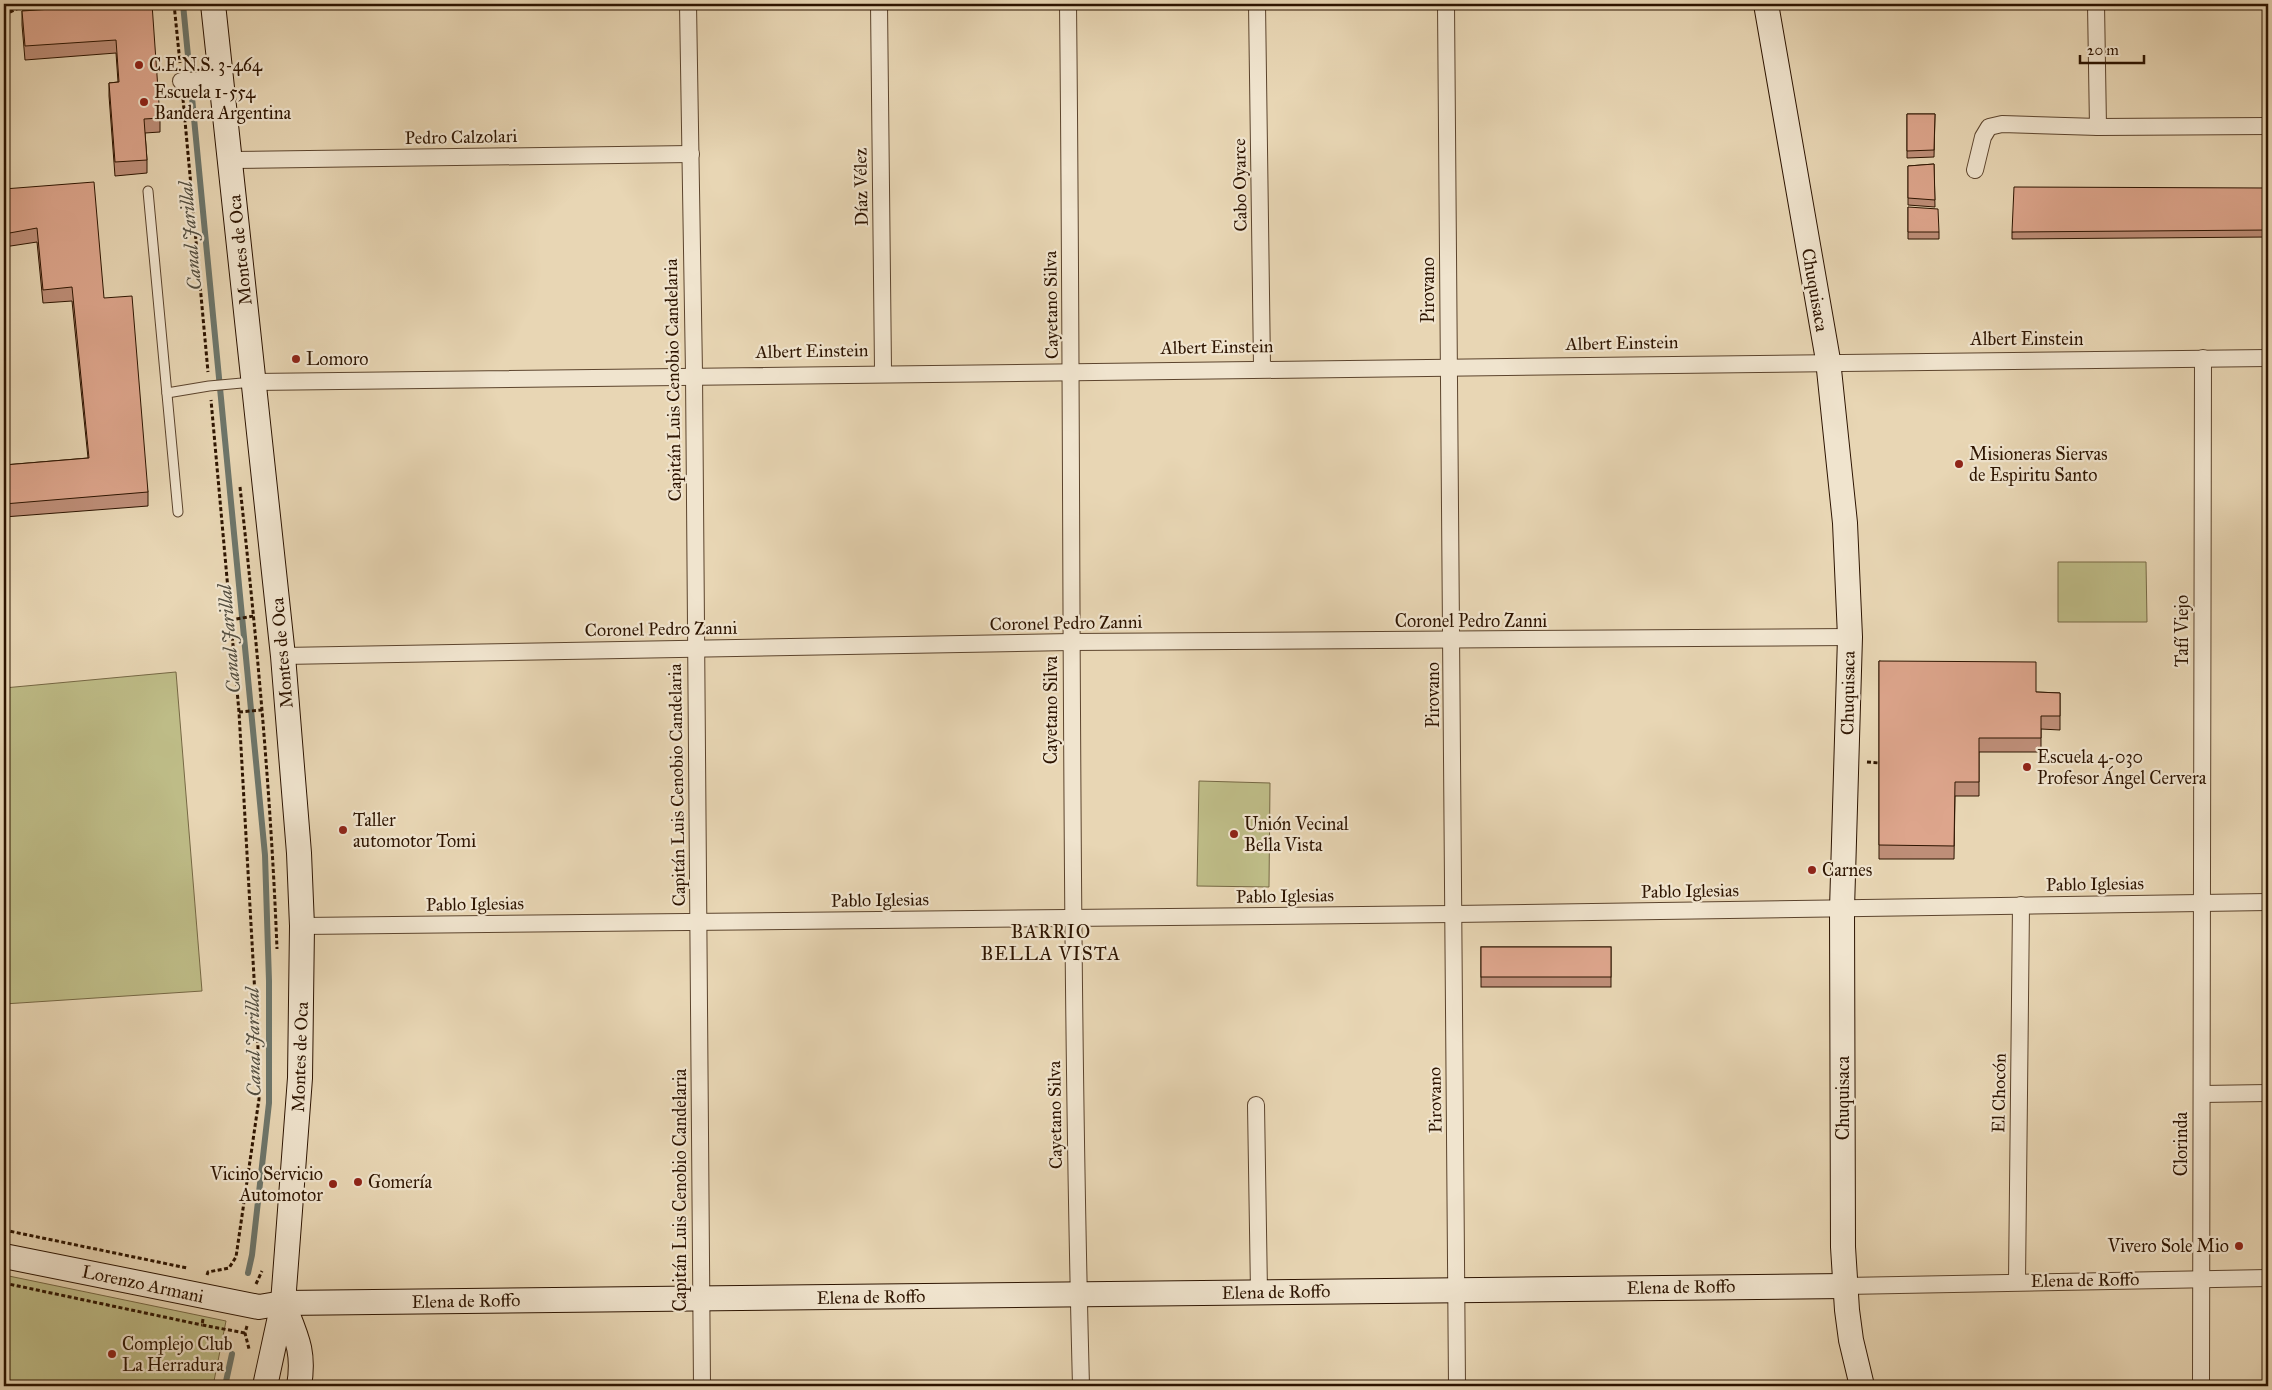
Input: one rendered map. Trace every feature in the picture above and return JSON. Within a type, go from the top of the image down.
[{"type":"street","name":"Montes de Oca","points":[[213,4],[283,656],[299,853],[302,926],[300,1078],[283,1304],[265,1386]]},
{"type":"street","name":"Capitán Luis Cenobio Candelaria","points":[[688,4],[694,373],[702,1386]]},
{"type":"street","name":"Díaz Vélez","points":[[879,4],[883,370]]},
{"type":"street","name":"Cayetano Silva","points":[[1068,4],[1072,369],[1072,918],[1081,1386]]},
{"type":"street","name":"Cabo Oyarce","points":[[1257,4],[1262,366]]},
{"type":"street","name":"Pirovano","points":[[1446,4],[1457,1386]]},
{"type":"street","name":"Chuquisaca","points":[[1766,4],[1819,319],[1828,360],[1845,522],[1850,638],[1842,909],[1845,1286],[1850,1340],[1862,1386]]},
{"type":"street","points":[[2096,4],[2098,127]]},
{"type":"street","points":[[188,81],[221,80]]},
{"type":"street","points":[[1975,170],[1983,137],[1989,127],[2002,124],[2098,127],[2268,126]]},
{"type":"street","name":"Pedro Calzolari","points":[[231,160],[691,154]]},
{"type":"street","name":"Tafí Viejo","points":[[2202,903],[2203,358]]},
{"type":"street","name":"Albert Einstein","points":[[253,382],[883,370],[1828,360],[2268,358]]},
{"type":"street","name":"Coronel Pedro Zanni","points":[[283,656],[1071,642],[1850,638]]},
{"type":"street","name":"Pablo Iglesias","points":[[302,926],[1454,914],[2268,902]]},
{"type":"street","name":"Clorinda","points":[[2201,1386],[2202,903]]},
{"type":"street","name":"El Chocón","points":[[2017,1282],[2021,906]]},
{"type":"street","points":[[2202,1094],[2268,1093]]},
{"type":"street","points":[[1256,1105],[1259,1292]]},
{"type":"street","name":"Lorenzo Armani","points":[[4,1256],[251,1306],[283,1304]]},
{"type":"street","name":"Elena de Roffo","points":[[283,1304],[1845,1286],[2268,1278]]},
{"type":"street","name":"Montes de Oca","points":[[283,1304],[300,1345],[302,1366],[298,1386]]},
{"type":"lane","points":[[148,191],[178,512]]},
{"type":"lane","name":"Albert Einstein","points":[[167,393],[216,385],[253,382]]},
{"type":"path","points":[[4,15],[27,4]]},
{"type":"path","points":[[174,4],[188,81],[216,385],[239,712],[259,1066],[259,1099],[236,1257],[229,1268],[208,1272],[198,1270]]},
{"type":"path","points":[[240,481],[274,852],[278,952]]},
{"type":"path","points":[[233,619],[248,617]]},
{"type":"path","points":[[239,712],[256,710]]},
{"type":"path","points":[[4,1230],[188,1268]]},
{"type":"path","points":[[249,1350],[245,1333],[257,1281],[264,1267]]},
{"type":"path","points":[[202,1325],[208,1272]]},
{"type":"path","points":[[4,1283],[245,1333]]},
{"type":"shaded area","points":[[2058,562],[2146,562],[2147,622],[2058,622]]},
{"type":"shaded area","points":[[176,672],[202,991],[4,1004],[4,688]]},
{"type":"shaded area","name":"Unión Vecinal Bella Vista","points":[[1199,781],[1270,783],[1269,887],[1197,886]]},
{"type":"shaded area","name":"Complejo Club La Herradura","points":[[4,1275],[226,1321],[213,1386],[4,1386]]},
{"type":"building","points":[[152,4],[160,118],[144,119],[147,160],[115,162],[109,83],[119,82],[116,40],[25,46],[22,11]]},
{"type":"building","points":[[1907,114],[1935,114],[1934,150],[1907,151]]},
{"type":"building","points":[[1934,164],[1935,200],[1908,198],[1908,166]]},
{"type":"building","points":[[94,182],[104,298],[132,296],[148,492],[4,504],[4,465],[89,458],[72,287],[43,290],[37,228],[4,234],[4,189]]},
{"type":"building","points":[[2014,187],[2268,188],[2268,230],[2012,232]]},
{"type":"building","points":[[1908,207],[1938,209],[1939,232],[1908,232]]},
{"type":"building","points":[[1879,661],[2036,662],[2036,692],[2060,693],[2060,716],[2041,716],[2041,738],[1979,738],[1979,782],[1955,782],[1954,846],[1879,845]]},
{"type":"building","points":[[1481,947],[1611,947],[1611,977],[1481,977]]},
{"type":"waterway","name":"Canal Jarillal","points":[[183,4],[265,855],[269,981],[269,1103],[252,1255],[248,1273]]},
{"type":"waterway","name":"Canal Jarillal","points":[[225,1386],[232,1354]]},
{"type":"place","name":"C.E.N.S. 3-464","points":[[139,65]]},
{"type":"place","name":"Escuela 1-554 Bandera Argentina","points":[[144,102]]},
{"type":"place","name":"Lomoro","points":[[296,359]]},
{"type":"place","name":"Misioneras Siervas de Espiritu Santo","points":[[1959,464]]},
{"type":"place","name":"Escuela 4-030 Profesor Ángel Cervera","points":[[2027,767]]},
{"type":"place","name":"Taller automotor Tomi","points":[[343,830]]},
{"type":"place","name":"Unión Vecinal Bella Vista","points":[[1234,834]]},
{"type":"place","name":"Carnes","points":[[1812,870]]},
{"type":"place","name":"Gomería","points":[[358,1182]]},
{"type":"place","name":"Vicino Servicio Automotor","points":[[333,1184]]},
{"type":"place","name":"Vivero Sole Mio","points":[[2239,1246]]},
{"type":"place","name":"Complejo Club La Herradura","points":[[112,1354]]},
{"type":"district","name":"BARRIO BELLA VISTA","points":[[1051,942]]}]
